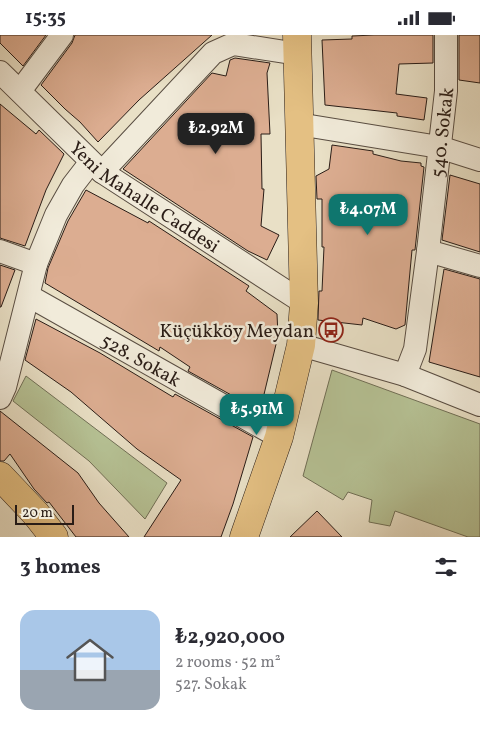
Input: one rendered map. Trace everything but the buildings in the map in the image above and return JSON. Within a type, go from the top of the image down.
[{"type":"main road","points":[[244,537],[279,437],[301,345],[304,303],[297,45]]},
{"type":"main road","points":[[0,476],[36,513],[54,537]]},
{"type":"street","points":[[20,91],[62,35]]},
{"type":"street","name":"540. Sokak","points":[[405,375],[415,349],[428,251],[446,91],[446,35]]},
{"type":"street","points":[[0,398],[29,296],[36,264],[56,215],[73,185],[96,167],[213,53],[233,44],[297,45]]},
{"type":"street","name":"Yeni Mahalle Caddesi","points":[[0,72],[96,167],[304,303]]},
{"type":"street","points":[[298,124],[439,147],[480,160]]},
{"type":"street","points":[[0,251],[36,264]]},
{"type":"street","points":[[428,251],[480,266]]},
{"type":"street","name":"528. Sokak","points":[[29,296],[279,437]]},
{"type":"street","points":[[301,345],[405,375],[480,405]]},
{"type":"green space","points":[[332,370],[480,424],[480,537],[468,537],[395,511],[390,526],[369,522],[372,500],[348,492],[343,500],[303,476]]},
{"type":"green space","points":[[26,376],[167,483],[145,519],[89,461],[13,401]]},
{"type":"place","name":"Küçükköy Meydan","points":[[331,330]]}]
